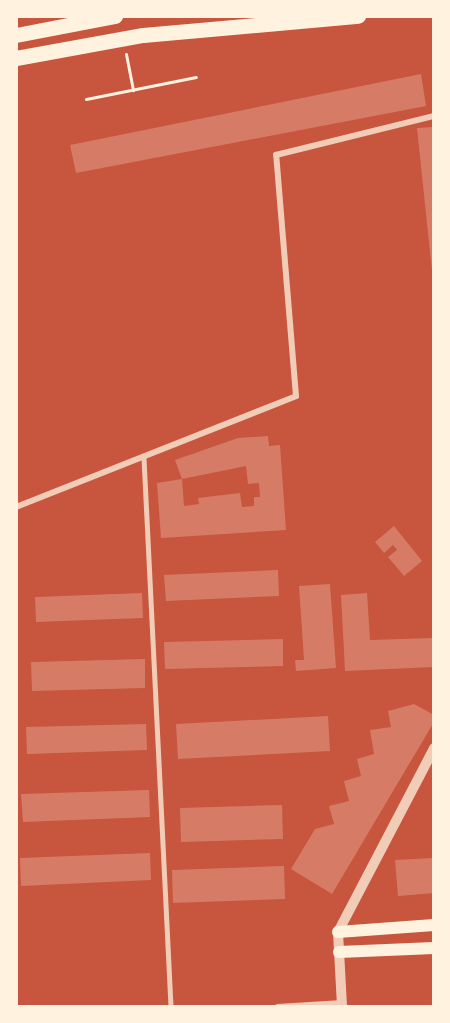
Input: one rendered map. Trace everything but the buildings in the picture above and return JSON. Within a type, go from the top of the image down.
[{"type":"main road","points":[[18,33],[115,16]]},
{"type":"main road","points":[[16,58],[143,34],[358,16]]},
{"type":"main road","points":[[338,932],[434,925]]},
{"type":"main road","points":[[339,952],[434,948]]},
{"type":"street","points":[[16,507],[296,396],[276,155],[434,116]]},
{"type":"street","points":[[342,1004],[338,932],[434,748]]},
{"type":"lane","points":[[144,458],[171,1006]]},
{"type":"lane","points":[[277,1006],[342,1004]]},
{"type":"path","points":[[86,99],[196,76]]}]
